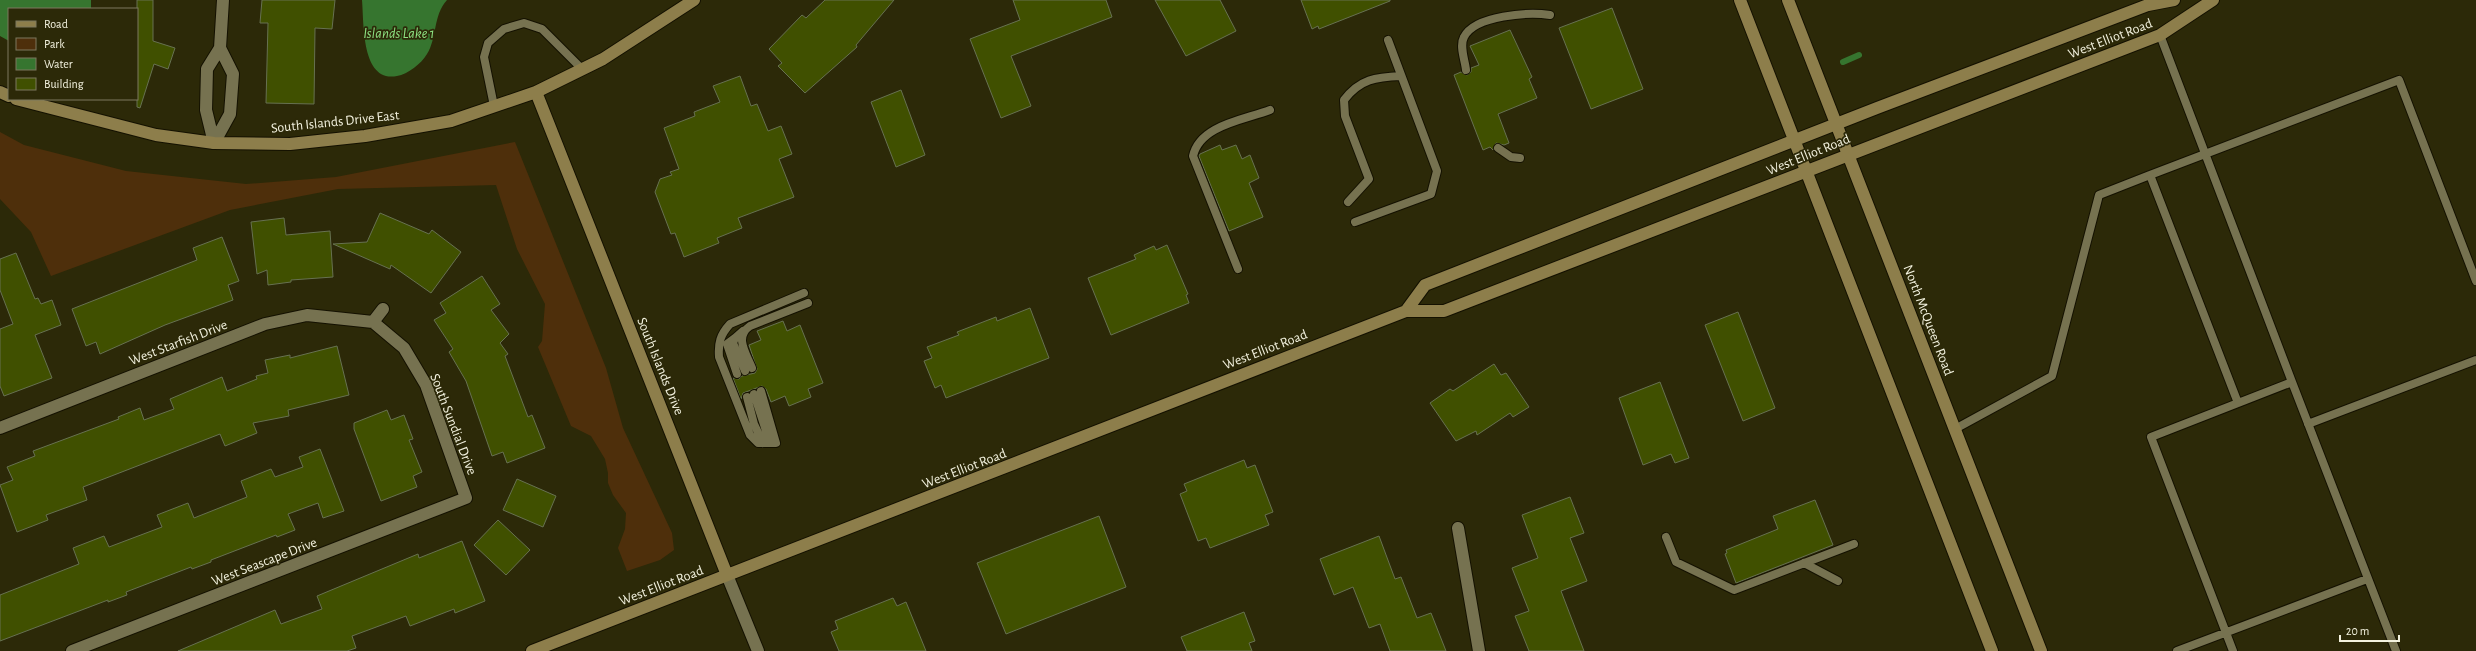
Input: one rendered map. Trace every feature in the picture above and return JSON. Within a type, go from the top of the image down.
[{"type":"main road","name":"South Islands Drive East","points":[[20,100],[156,135],[214,143],[290,144],[365,136],[451,121],[536,92],[604,59],[694,0]]},
{"type":"main road","points":[[1740,0],[1992,651]]},
{"type":"main road","name":"North McQueen Road","points":[[1788,0],[2041,651]]},
{"type":"main road","name":"West Elliot Road","points":[[1406,311],[1425,285],[1795,140],[2148,5],[2174,0]]},
{"type":"main road","name":"West Elliot Road","points":[[532,651],[1406,311],[1444,311],[2160,35],[2213,0]]},
{"type":"main road","name":"South Islands Drive","points":[[536,92],[727,575]]},
{"type":"street","points":[[214,143],[206,110],[207,69],[220,48],[223,0]]},
{"type":"street","points":[[214,143],[230,114],[233,74],[220,48]]},
{"type":"street","points":[[373,322],[384,308]]},
{"type":"street","name":"West Starfish Drive","points":[[0,428],[265,324],[307,315],[373,322]]},
{"type":"street","name":"South Sundial Drive","points":[[373,322],[404,348],[426,385],[466,498]]},
{"type":"street","name":"West Seascape Drive","points":[[72,651],[466,498]]},
{"type":"street","points":[[1458,528],[1479,651]]},
{"type":"street","name":"South Islands Drive","points":[[727,575],[758,651]]},
{"type":"lane","points":[[1466,70],[1462,48],[1463,37],[1470,28],[1517,14],[1550,15]]},
{"type":"lane","points":[[494,106],[484,57],[488,43],[504,29],[524,23],[542,29],[582,69]]},
{"type":"lane","points":[[2160,35],[2367,579],[2396,651]]},
{"type":"lane","points":[[1355,222],[1431,194],[1437,171],[1388,40]]},
{"type":"lane","points":[[1348,202],[1369,179],[1345,116],[1344,100],[1354,87],[1372,79],[1378,77],[1402,76]]},
{"type":"lane","points":[[1955,429],[2052,376],[2099,195],[2399,80],[2476,281]]},
{"type":"lane","points":[[1238,269],[1193,156],[1195,146],[1201,138],[1209,132],[1270,110]]},
{"type":"lane","points":[[1498,148],[1511,157],[1520,158]]},
{"type":"lane","points":[[2150,175],[2238,403]]},
{"type":"lane","points":[[770,443],[758,442],[750,435],[723,370],[718,345],[722,333],[730,324],[804,293]]},
{"type":"lane","points":[[743,331],[741,340],[744,371],[733,343],[735,338],[743,331],[750,326],[808,303]]},
{"type":"lane","points":[[2308,424],[2476,360]]},
{"type":"lane","points":[[2233,651],[2152,437],[2292,382]]},
{"type":"lane","points":[[754,394],[770,443],[754,424],[754,394]]},
{"type":"lane","points":[[1666,537],[1676,562],[1734,590],[1854,544]]},
{"type":"lane","points":[[1804,563],[1838,580]]},
{"type":"lane","points":[[2177,651],[2226,634],[2367,579]]},
{"type":"green space","points":[[0,132],[24,145],[126,171],[246,184],[336,177],[515,142],[606,368],[623,428],[672,533],[674,550],[660,560],[627,571],[618,548],[625,529],[626,513],[613,495],[608,483],[608,473],[605,459],[591,436],[571,426],[538,347],[542,341],[545,304],[517,249],[496,185],[338,189],[230,210],[51,276],[31,232],[0,199]]},
{"type":"water","points":[[0,0],[91,0],[91,8],[8,8],[8,40],[0,36]]},
{"type":"water","name":"Islands Lake 1","points":[[362,0],[447,0],[439,13],[430,48],[424,58],[414,68],[397,76],[385,76],[377,70],[371,61],[364,36]]},
{"type":"building","points":[[137,0],[153,0],[153,41],[175,48],[168,69],[154,64],[140,108],[137,107]]},
{"type":"building","points":[[262,0],[335,0],[332,29],[315,28],[314,104],[266,103],[268,23],[260,23]]},
{"type":"building","points":[[825,0],[894,0],[856,45],[857,47],[805,93],[778,66],[782,63],[769,49],[802,15],[806,18]]},
{"type":"building","points":[[1013,0],[1106,0],[1112,17],[1011,56],[1031,106],[1001,118],[970,39],[1020,20]]},
{"type":"building","points":[[1155,0],[1220,0],[1236,31],[1186,56]]},
{"type":"building","points":[[1301,0],[1390,1],[1319,29],[1318,26],[1312,29]]},
{"type":"building","points":[[1612,8],[1643,89],[1591,109],[1559,28]]},
{"type":"building","points":[[1510,30],[1532,77],[1529,79],[1537,98],[1498,114],[1509,143],[1504,145],[1496,143],[1493,150],[1490,147],[1483,150],[1454,75],[1461,72],[1467,75],[1471,72],[1471,68],[1479,65],[1470,46]]},
{"type":"building","points":[[740,76],[751,106],[757,104],[768,131],[781,126],[792,154],[779,159],[794,197],[738,218],[742,228],[717,238],[719,243],[684,257],[675,233],[671,234],[655,192],[660,179],[672,175],[670,172],[679,169],[664,128],[695,116],[694,112],[720,102],[713,86]]},
{"type":"building","points":[[901,90],[925,155],[896,167],[871,102]]},
{"type":"building","points":[[1220,145],[1222,150],[1236,145],[1242,159],[1250,155],[1259,178],[1249,183],[1263,217],[1229,231],[1199,156],[1200,154]]},
{"type":"building","points":[[380,213],[429,234],[432,230],[461,252],[431,293],[391,265],[390,269],[333,244],[367,242]]},
{"type":"building","points":[[284,218],[286,235],[330,231],[333,277],[291,280],[291,282],[268,285],[267,270],[257,274],[251,222]]},
{"type":"building","points":[[222,237],[239,281],[228,285],[233,300],[165,325],[100,354],[96,342],[86,346],[72,309],[197,260],[193,248]]},
{"type":"building","points":[[1167,245],[1188,294],[1186,295],[1189,303],[1111,335],[1088,278],[1136,259],[1134,255],[1154,246],[1156,250]]},
{"type":"building","points":[[16,253],[35,299],[38,298],[41,304],[52,300],[61,325],[35,335],[52,378],[4,396],[0,386],[0,329],[13,324],[0,290],[0,259]]},
{"type":"building","points":[[482,276],[500,304],[491,310],[509,334],[500,343],[508,354],[505,356],[528,417],[532,415],[545,448],[507,463],[503,452],[492,456],[466,381],[449,352],[453,349],[434,320],[446,313],[440,303]]},
{"type":"building","points":[[1030,308],[1049,358],[946,398],[941,385],[935,388],[924,361],[932,358],[927,347],[959,335],[957,332],[996,317],[997,321]]},
{"type":"building","points":[[1738,312],[1775,408],[1743,421],[1705,325]]},
{"type":"building","points":[[783,321],[787,331],[800,325],[823,383],[808,389],[811,397],[789,406],[785,396],[771,402],[766,389],[762,386],[743,393],[741,399],[733,378],[739,379],[742,376],[755,373],[757,369],[749,345],[761,340],[757,331]]},
{"type":"building","points":[[337,346],[349,395],[288,410],[289,416],[253,423],[257,433],[225,446],[220,434],[83,487],[87,500],[46,515],[48,520],[17,532],[0,485],[13,480],[7,467],[35,456],[33,451],[119,419],[118,417],[140,408],[144,420],[174,409],[170,399],[222,377],[227,391],[257,379],[256,376],[268,373],[265,360],[290,355],[290,358]]},
{"type":"building","points":[[1494,364],[1501,375],[1506,373],[1529,407],[1513,417],[1510,413],[1477,435],[1476,431],[1456,441],[1430,403],[1450,389],[1453,391]]},
{"type":"building","points":[[1660,382],[1689,458],[1675,463],[1671,454],[1643,465],[1619,398]]},
{"type":"building","points":[[387,410],[391,420],[404,415],[413,439],[409,440],[422,472],[413,476],[417,487],[381,501],[354,429],[354,423]]},
{"type":"building","points":[[320,449],[344,511],[323,518],[318,503],[288,514],[295,530],[277,537],[276,535],[211,560],[211,562],[192,569],[191,567],[126,592],[127,595],[108,602],[108,600],[0,641],[0,595],[79,564],[73,548],[104,536],[109,547],[162,527],[157,515],[188,503],[194,518],[247,497],[241,481],[271,469],[275,477],[303,467],[299,457]]},
{"type":"building","points":[[1244,460],[1247,468],[1255,465],[1273,512],[1265,515],[1269,525],[1210,548],[1206,538],[1198,541],[1180,494],[1187,491],[1184,484]]},
{"type":"building","points":[[517,479],[556,496],[543,527],[503,510]]},
{"type":"building","points":[[1570,497],[1584,533],[1570,538],[1587,581],[1561,591],[1584,651],[1529,651],[1515,616],[1529,611],[1512,568],[1538,558],[1522,515]]},
{"type":"building","points":[[1815,500],[1833,545],[1736,583],[1725,554],[1727,553],[1726,550],[1778,529],[1773,516]]},
{"type":"building","points":[[1099,516],[1126,587],[1006,634],[977,563]]},
{"type":"building","points":[[498,520],[530,550],[506,575],[474,545]]},
{"type":"building","points":[[1379,536],[1395,579],[1401,577],[1417,618],[1431,613],[1446,651],[1390,651],[1380,624],[1369,628],[1353,587],[1334,595],[1320,559]]},
{"type":"building","points":[[462,541],[485,601],[455,613],[454,609],[410,626],[406,616],[352,636],[356,648],[347,651],[178,651],[275,610],[281,624],[322,609],[317,596],[418,554],[419,558]]},
{"type":"building","points":[[893,598],[897,606],[906,602],[926,651],[839,651],[831,632],[838,629],[835,621]]},
{"type":"building","points":[[1244,612],[1255,641],[1249,643],[1252,651],[1187,651],[1181,637]]},
{"type":"waterway","points":[[1843,62],[1859,55]]}]
